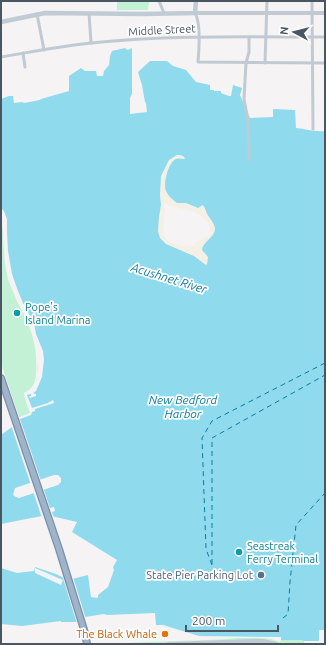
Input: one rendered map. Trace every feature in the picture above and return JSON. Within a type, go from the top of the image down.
[{"type":"highway","points":[[1,378],[59,549],[87,644]]},
{"type":"highway","points":[[85,633],[90,644]]},
{"type":"main road","points":[[1,22],[45,13],[195,13],[196,1]]},
{"type":"street","points":[[159,1],[164,13]]},
{"type":"street","points":[[265,63],[266,1]]},
{"type":"street","points":[[312,1],[313,129]]},
{"type":"street","points":[[89,13],[91,43]]},
{"type":"street","points":[[325,13],[195,13],[197,16],[199,37],[198,62],[325,63]]},
{"type":"street","points":[[37,14],[44,50]]},
{"type":"street","name":"Middle Street","points":[[1,57],[91,43],[147,39],[325,36]]},
{"type":"street","points":[[249,37],[244,100],[248,120],[249,160]]},
{"type":"street","points":[[23,53],[25,67]]},
{"type":"street","points":[[168,644],[250,641],[263,641],[276,644]]},
{"type":"green space","points":[[117,1],[157,2],[149,2],[148,10],[117,10]]},
{"type":"green space","points":[[1,212],[5,264],[8,279],[28,323],[36,354],[35,381],[33,386],[24,396],[30,413],[19,417],[1,363]]},
{"type":"green space","points":[[265,638],[280,642],[281,640],[302,640],[304,641],[304,644],[290,644],[281,642],[285,644],[116,644],[207,640]]},
{"type":"sand","points":[[177,155],[182,155],[185,159],[179,158],[167,193],[177,203],[186,203],[198,208],[203,205],[215,228],[214,234],[202,250],[208,257],[206,265],[191,254],[166,244],[160,238],[158,231],[161,205],[161,176],[169,160]],"holes":[[[164,203],[192,211],[201,216],[209,226],[210,233],[208,236],[196,242],[194,246],[176,244],[167,240],[163,233],[165,211]]]},
{"type":"water","name":"New Bedford Harbor","points":[[125,48],[128,50],[132,48],[132,94],[130,98],[130,114],[147,112],[138,72],[150,61],[167,61],[173,66],[186,70],[196,82],[210,85],[210,90],[221,91],[221,93],[231,96],[233,85],[242,88],[240,95],[250,118],[273,117],[273,109],[295,110],[296,128],[325,131],[325,630],[319,630],[319,641],[281,640],[281,637],[199,636],[163,625],[156,625],[155,613],[104,614],[85,617],[77,622],[61,621],[22,626],[1,624],[1,568],[17,573],[34,571],[35,567],[68,580],[88,575],[91,597],[98,598],[98,595],[108,587],[114,570],[113,567],[117,560],[72,532],[77,522],[47,515],[1,524],[1,435],[12,427],[19,417],[30,413],[24,395],[31,391],[36,385],[39,354],[30,321],[6,264],[4,218],[1,210],[1,99],[13,96],[14,103],[24,103],[40,100],[69,91],[69,76],[81,68],[85,71],[96,71],[97,76],[103,76],[104,71],[109,65],[112,51]],"holes":[[[177,155],[181,155],[185,159],[176,159],[173,161],[166,179],[165,188],[169,196],[177,203],[186,203],[198,208],[203,205],[214,224],[215,228],[213,234],[204,244],[202,250],[208,257],[206,265],[194,256],[166,244],[160,238],[158,231],[161,205],[161,176],[169,160]],[[58,475],[61,478],[61,482],[58,485],[19,498],[13,495],[15,488]]]},
{"type":"pier","points":[[1,208],[7,219],[8,251],[12,274],[23,303],[34,323],[36,334],[43,351],[44,360],[42,377],[36,391],[33,393],[36,394],[36,396],[30,398],[29,396],[31,396],[31,394],[27,395],[32,408],[53,400],[54,403],[35,409],[31,415],[20,419],[41,481],[31,485],[11,425],[19,423],[17,417],[18,415],[19,417],[30,413],[24,393],[31,389],[36,381],[38,364],[36,345],[30,327],[16,299],[8,277],[5,263]]},
{"type":"pier","points":[[43,487],[50,508],[54,507],[55,511],[52,512],[54,518],[42,518],[33,491]]},
{"type":"pier","points":[[35,568],[63,580],[61,585],[35,573]]},
{"type":"pier","points":[[73,577],[86,619],[77,624],[63,578]]},
{"type":"ferry route","points":[[212,565],[206,549],[202,438],[212,421],[325,363]]},
{"type":"ferry route","points":[[212,564],[212,438],[325,375]]},
{"type":"ferry route","points":[[283,618],[288,614],[296,525],[325,493]]},
{"type":"place","name":"Pope's Island Marina","points":[[17,313]]},
{"type":"place","name":"Seastreak Ferry Terminal","points":[[239,552]]},
{"type":"place","name":"State Pier Parking Lot","points":[[261,575]]},
{"type":"place","name":"The Black Whale","points":[[165,634]]},
{"type":"water label","name":"Acushnet River","points":[[169,278]]}]
